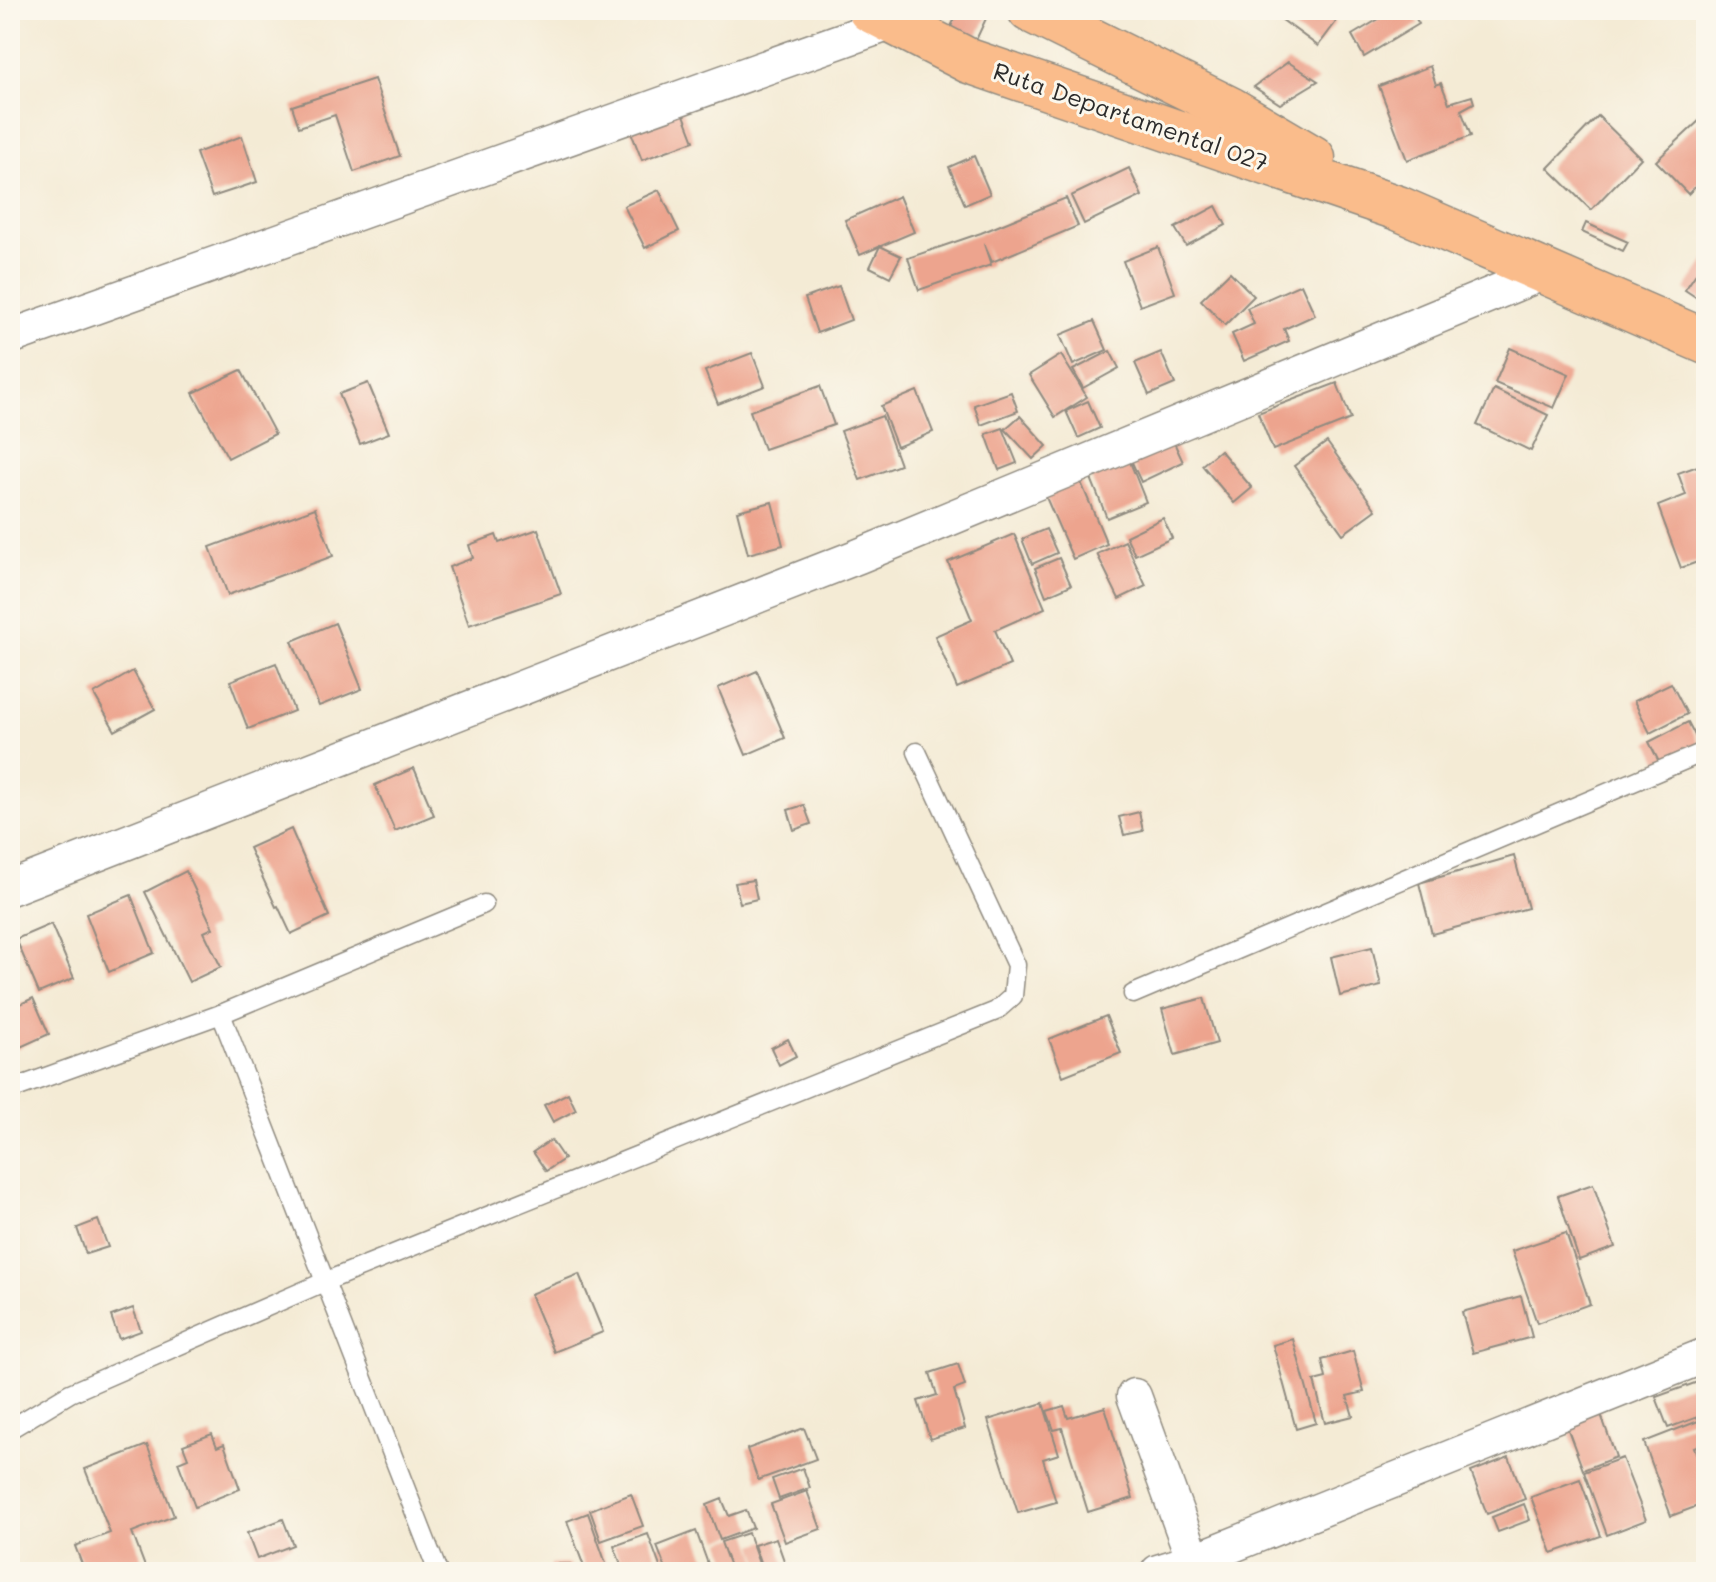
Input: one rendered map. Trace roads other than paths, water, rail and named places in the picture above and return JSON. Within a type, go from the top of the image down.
[{"type":"main road","name":"Ruta Departamental 027","points":[[1030,10],[1230,109],[1398,208]]},
{"type":"main road","name":"Ruta Departamental 027","points":[[881,16],[969,61],[1398,208],[1706,342]]},
{"type":"street","points":[[10,337],[881,16]]},
{"type":"street","points":[[10,888],[859,556],[1545,272]]},
{"type":"street","points":[[1158,1572],[1196,1566],[1706,1355]]},
{"type":"street","points":[[1134,1396],[1196,1566]]},
{"type":"lane","points":[[1133,994],[1706,751]]},
{"type":"lane","points":[[10,1429],[70,1393],[324,1282],[996,1011],[1013,996],[1016,965],[917,752]]},
{"type":"lane","points":[[10,1090],[221,1014],[484,904]]},
{"type":"lane","points":[[221,1014],[438,1572]]}]
